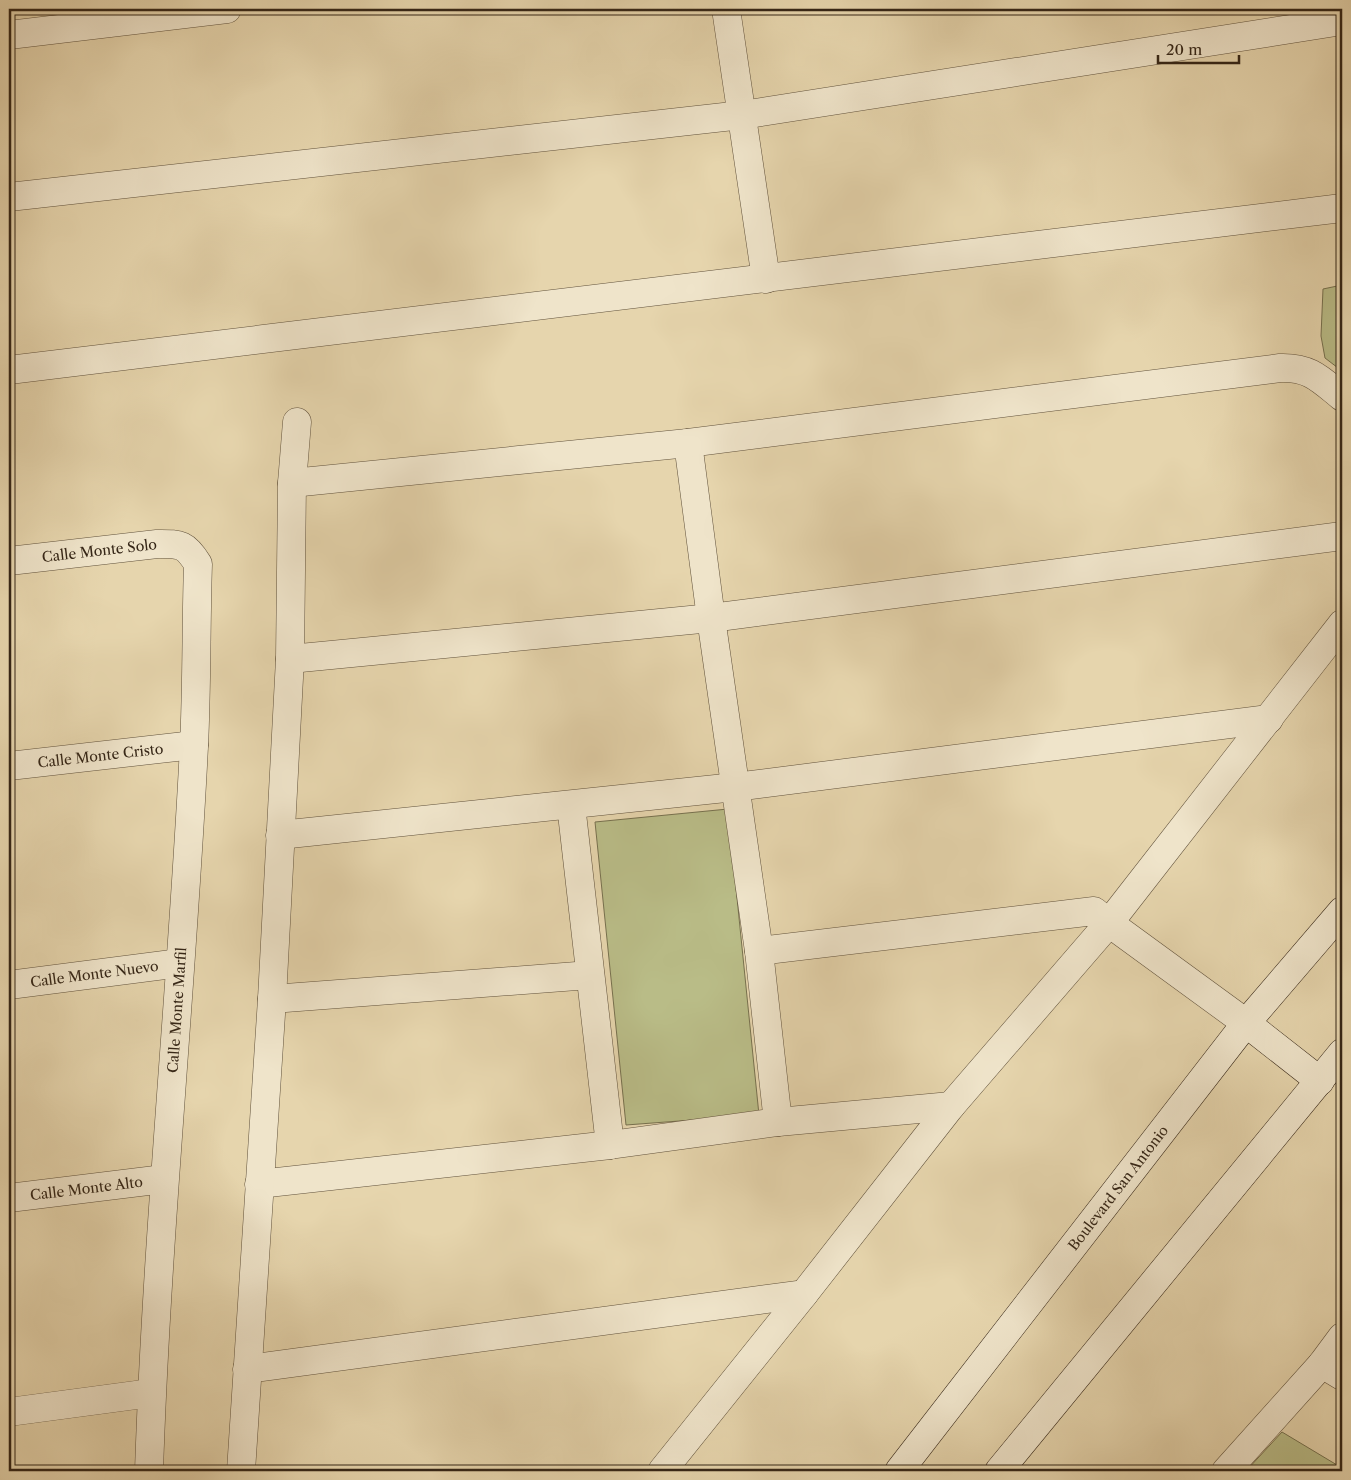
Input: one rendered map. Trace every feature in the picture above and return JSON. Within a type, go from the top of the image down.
[{"type":"street","points":[[9,35],[227,9]]},
{"type":"street","points":[[726,9],[766,279]]},
{"type":"street","points":[[9,197],[742,115],[1342,21]]},
{"type":"street","points":[[9,370],[1342,208]]},
{"type":"street","points":[[292,483],[688,443],[1280,368],[1295,367],[1314,374],[1342,397]]},
{"type":"street","points":[[241,1471],[272,999],[290,659],[292,483],[297,422]]},
{"type":"street","points":[[688,443],[759,951],[778,1122]]},
{"type":"street","points":[[290,659],[711,618],[1342,536]]},
{"type":"street","name":"Calle Monte Solo","points":[[9,561],[157,544],[177,544],[189,550]]},
{"type":"street","name":"Calle Monte Marfil","points":[[148,1471],[164,1179],[194,745],[198,564],[189,550]]},
{"type":"street","points":[[662,1471],[951,1106],[1110,923],[1342,624]]},
{"type":"street","points":[[280,835],[735,787],[1269,719]]},
{"type":"street","name":"Calle Monte Cristo","points":[[9,766],[194,745]]},
{"type":"street","points":[[571,805],[610,1145]]},
{"type":"street","name":"Boulevard San Antonio","points":[[899,1471],[1246,1023],[1342,911]]},
{"type":"street","points":[[759,951],[1094,912],[1246,1023],[1320,1081]]},
{"type":"street","name":"Calle Monte Nuevo","points":[[9,985],[180,963]]},
{"type":"street","points":[[272,999],[590,975]]},
{"type":"street","points":[[999,1471],[1342,1053]]},
{"type":"street","points":[[259,1184],[610,1145],[778,1122],[951,1106]]},
{"type":"street","name":"Calle Monte Alto","points":[[9,1198],[164,1179]]},
{"type":"street","points":[[247,1369],[804,1294]]},
{"type":"street","points":[[1226,1471],[1332,1370],[1342,1338]]},
{"type":"street","points":[[9,1412],[151,1393]]},
{"type":"green space","points":[[1342,285],[1342,371],[1325,358],[1321,336],[1323,289]]},
{"type":"green space","points":[[728,809],[759,1115],[626,1125],[595,822]]},
{"type":"green space","points":[[1282,1432],[1342,1468],[1342,1471],[1246,1471]]}]
